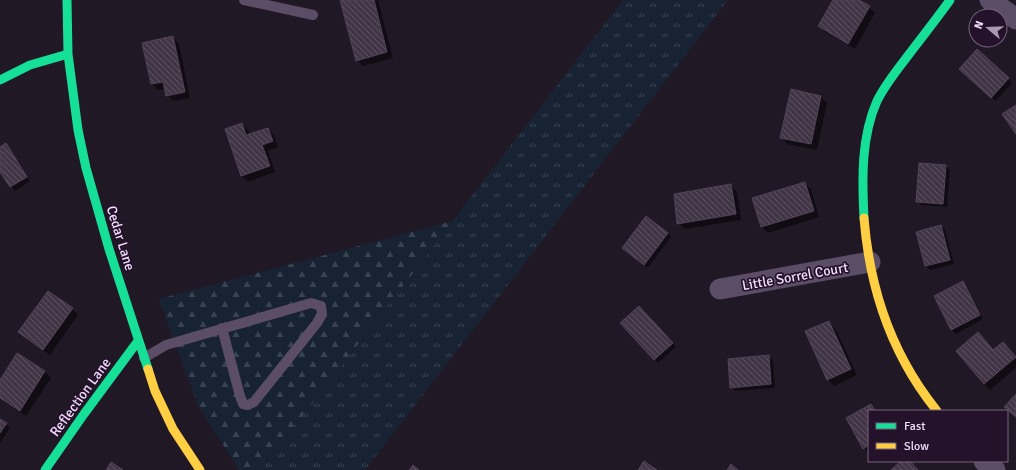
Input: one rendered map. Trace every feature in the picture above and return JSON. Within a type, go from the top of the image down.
[{"type":"street","name":"Cedar Lane","points":[[67,0],[68,54],[78,130],[86,168],[109,250],[155,391],[173,429],[200,470]]},
{"type":"street","points":[[936,410],[925,397],[900,354],[882,309],[870,262],[864,219],[862,167],[866,138],[874,108],[890,79],[950,0]]},
{"type":"street","points":[[990,0],[1016,19]]},
{"type":"street","points":[[0,80],[30,65],[68,54]]},
{"type":"street","name":"Little Sorrel Court","points":[[720,289],[870,262]]},
{"type":"street","name":"Reflection Lane","points":[[45,470],[138,341]]},
{"type":"street","points":[[985,462],[995,470]]},
{"type":"lane","points":[[244,0],[313,15]]},
{"type":"lane","points":[[144,358],[166,345],[222,328],[311,302],[321,306],[322,314],[317,323],[254,402],[248,405],[243,404],[240,396],[222,328]]},
{"type":"green space","points":[[623,0],[728,0],[365,470],[260,470]]},
{"type":"green space","points":[[453,221],[261,470],[239,470],[198,406],[159,299]]},
{"type":"building","points":[[340,0],[374,0],[387,52],[356,61]]},
{"type":"building","points":[[833,0],[859,0],[870,6],[848,44],[818,26]]},
{"type":"building","points":[[173,36],[185,92],[166,96],[163,82],[151,84],[142,43]]},
{"type":"building","points":[[977,49],[1009,78],[991,98],[959,69]]},
{"type":"building","points":[[791,89],[821,96],[811,144],[780,138]]},
{"type":"building","points":[[1016,105],[1016,134],[1002,114]]},
{"type":"building","points":[[242,123],[246,135],[268,128],[273,141],[262,145],[270,166],[241,176],[225,129]]},
{"type":"building","points":[[6,143],[27,177],[10,187],[0,172],[0,147]]},
{"type":"building","points":[[919,163],[946,165],[943,204],[916,202]]},
{"type":"building","points":[[805,182],[814,211],[761,227],[752,198]]},
{"type":"building","points":[[731,184],[736,214],[677,224],[674,194]]},
{"type":"building","points":[[646,216],[668,233],[644,265],[622,248]]},
{"type":"building","points":[[941,225],[950,260],[925,266],[916,232]]},
{"type":"building","points":[[963,281],[980,315],[951,330],[934,296]]},
{"type":"building","points":[[48,291],[73,308],[43,350],[18,332]]},
{"type":"building","points":[[639,306],[673,343],[654,360],[620,323]]},
{"type":"building","points":[[829,321],[851,369],[827,380],[805,331]]},
{"type":"building","points":[[978,332],[993,350],[1003,342],[1016,357],[984,384],[956,351]]},
{"type":"building","points":[[17,353],[45,371],[20,411],[0,398],[0,380]]},
{"type":"building","points":[[769,355],[771,384],[730,388],[728,359]]},
{"type":"building","points":[[1016,394],[1016,417],[1004,407]]},
{"type":"building","points":[[871,404],[874,410],[868,410],[868,446],[863,449],[846,418]]},
{"type":"building","points":[[0,419],[7,423],[0,433]]},
{"type":"building","points":[[644,461],[657,470],[638,470]]},
{"type":"building","points":[[111,462],[123,470],[106,470]]},
{"type":"building","points":[[900,462],[911,462],[918,470],[891,470]]},
{"type":"building","points":[[731,464],[738,470],[727,470]]},
{"type":"building","points":[[413,465],[419,470],[409,470]]},
{"type":"traffic: fast","points":[[67,0],[68,54],[78,130],[86,168],[109,249],[148,369]]},
{"type":"traffic: fast","points":[[864,218],[863,173],[865,144],[877,101],[892,76],[950,0]]},
{"type":"traffic: fast","points":[[0,80],[30,65],[68,54]]},
{"type":"traffic: fast","points":[[45,470],[138,341]]},
{"type":"traffic: slow","points":[[864,218],[872,274],[889,329],[908,369],[936,410]]},
{"type":"traffic: slow","points":[[148,369],[155,391],[173,429],[200,470]]}]
